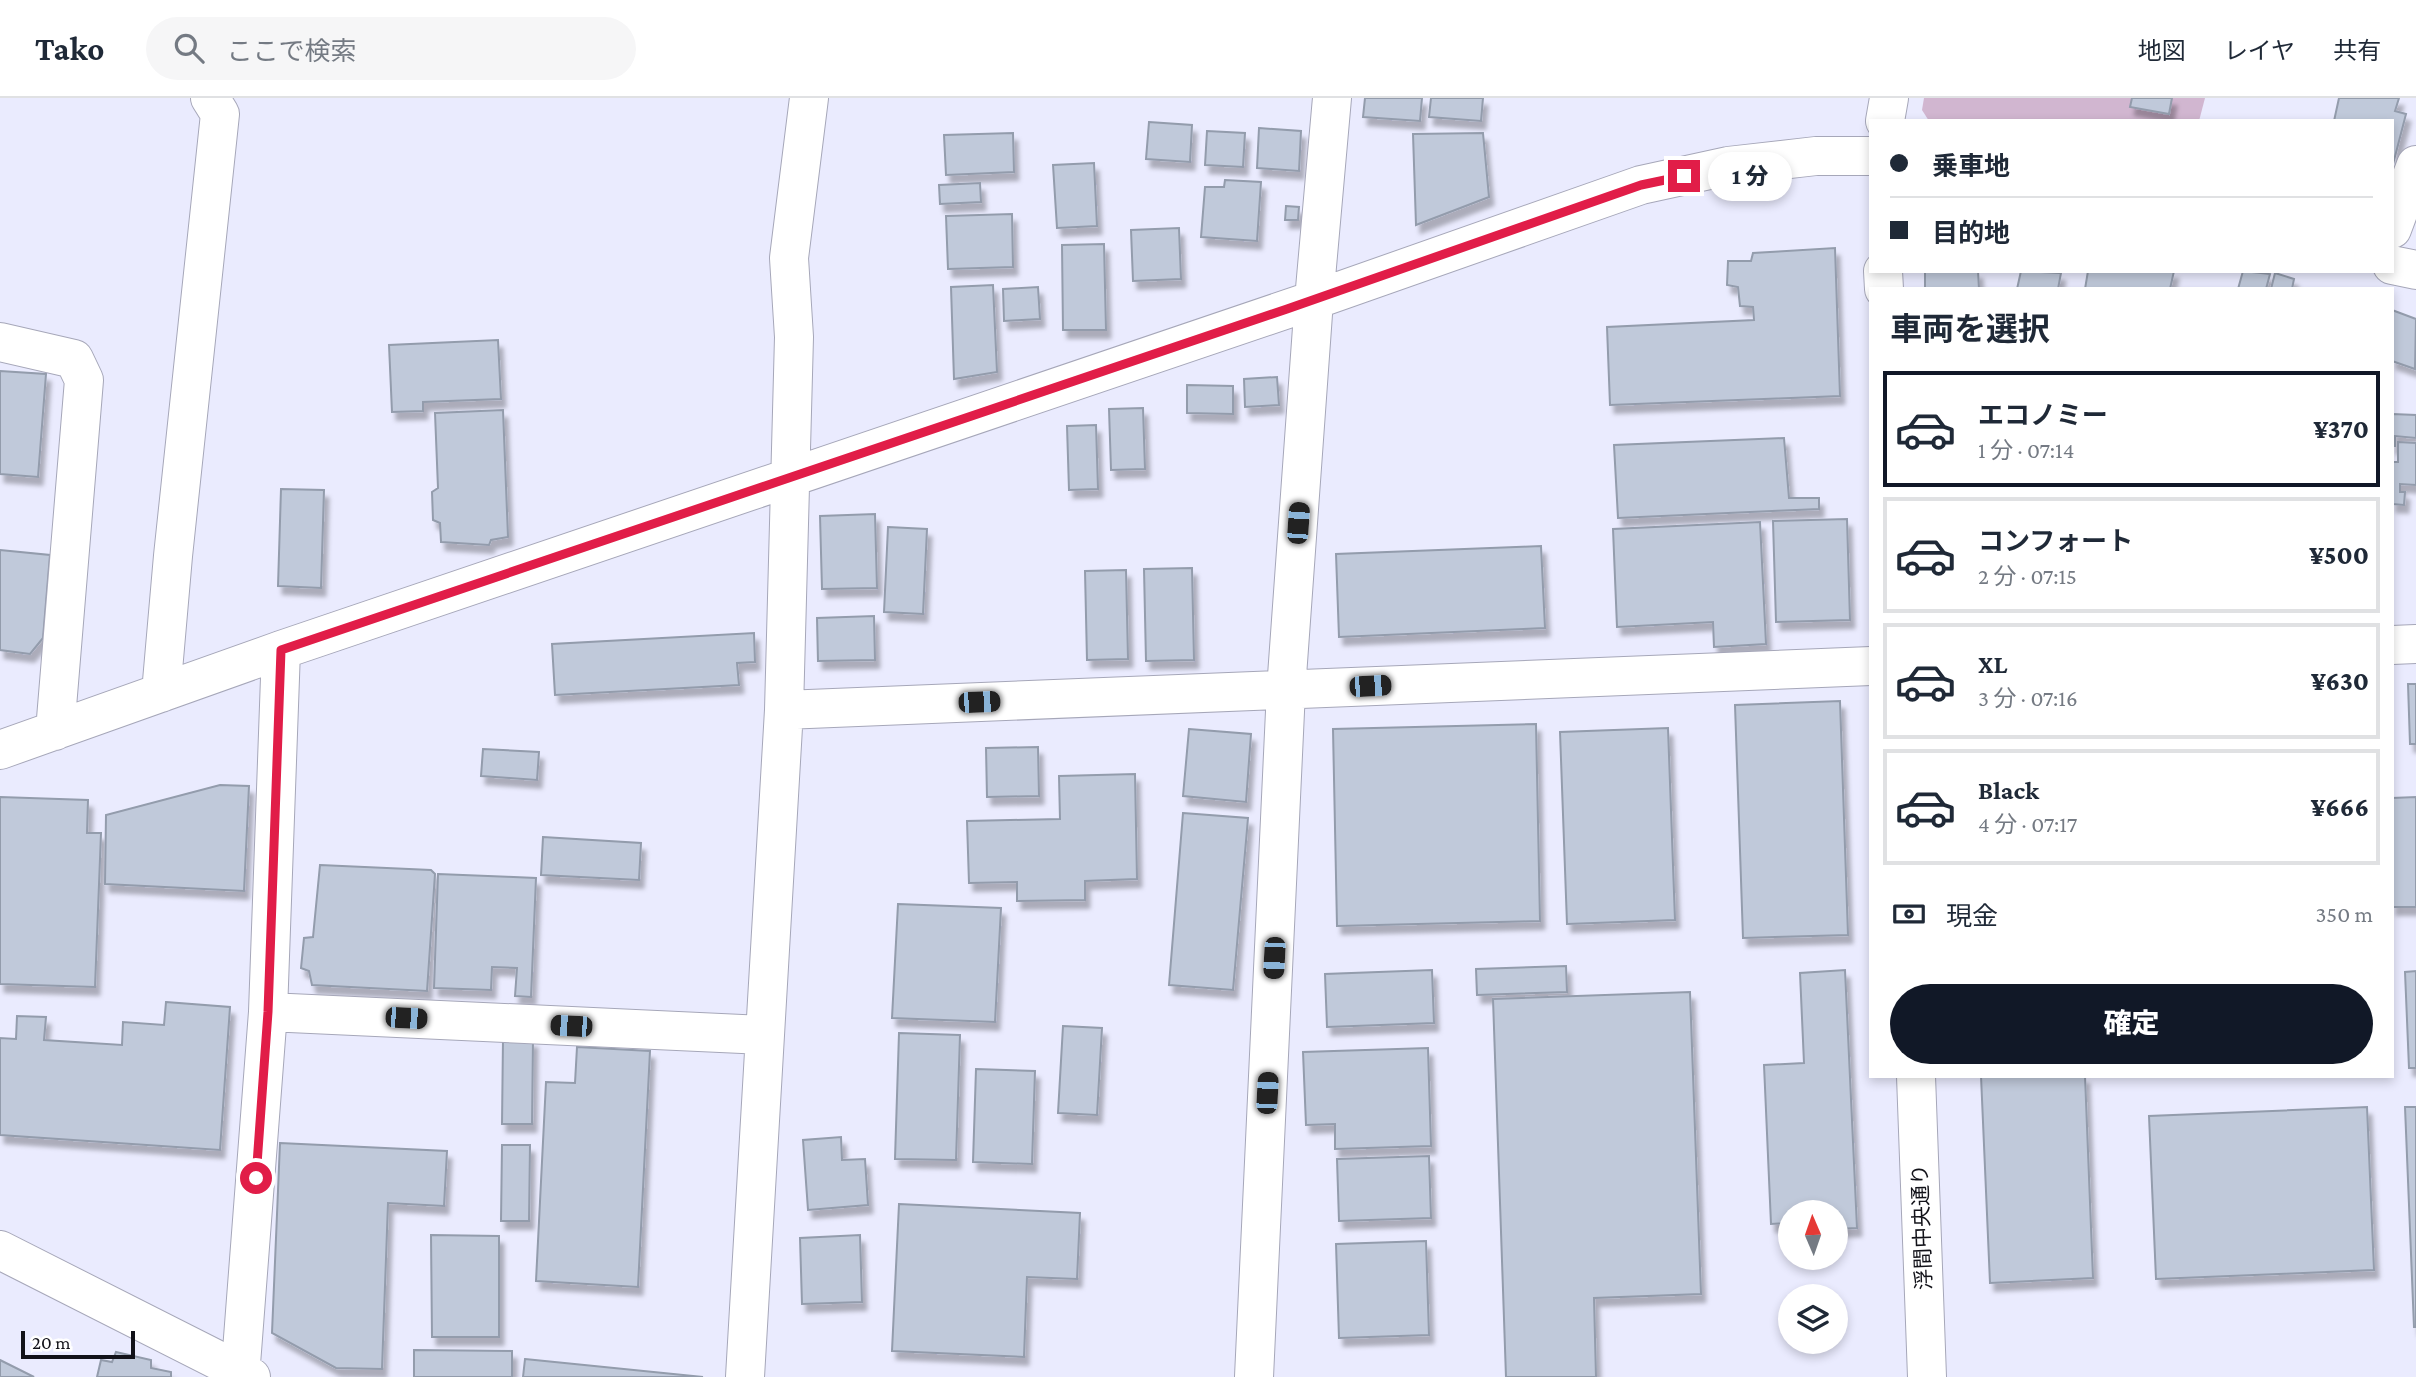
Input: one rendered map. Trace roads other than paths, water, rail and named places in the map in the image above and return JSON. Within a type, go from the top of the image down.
[{"type":"street","points":[[161,693],[220,114],[210,98]]},
{"type":"street","points":[[745,1377],[784,710],[794,337],[789,258],[809,98]]},
{"type":"street","points":[[1254,1377],[1286,690],[1314,300],[1332,98]]},
{"type":"street","points":[[1885,119],[1889,98]]},
{"type":"street","points":[[0,750],[281,650],[791,479],[1641,185],[1728,166],[1816,156],[1869,156]]},
{"type":"street","points":[[2394,224],[2416,165]]},
{"type":"street","points":[[2394,265],[2416,270]]},
{"type":"street","points":[[0,342],[74,359],[84,380],[55,731]]},
{"type":"street","points":[[2394,645],[2416,644]]},
{"type":"street","points":[[0,1250],[244,1375],[268,1012],[281,650]]},
{"type":"street","points":[[784,710],[1869,666]]},
{"type":"street","points":[[268,1012],[764,1035]]},
{"type":"street","name":"浮間中央通り","points":[[1916,1078],[1927,1377]]}]
